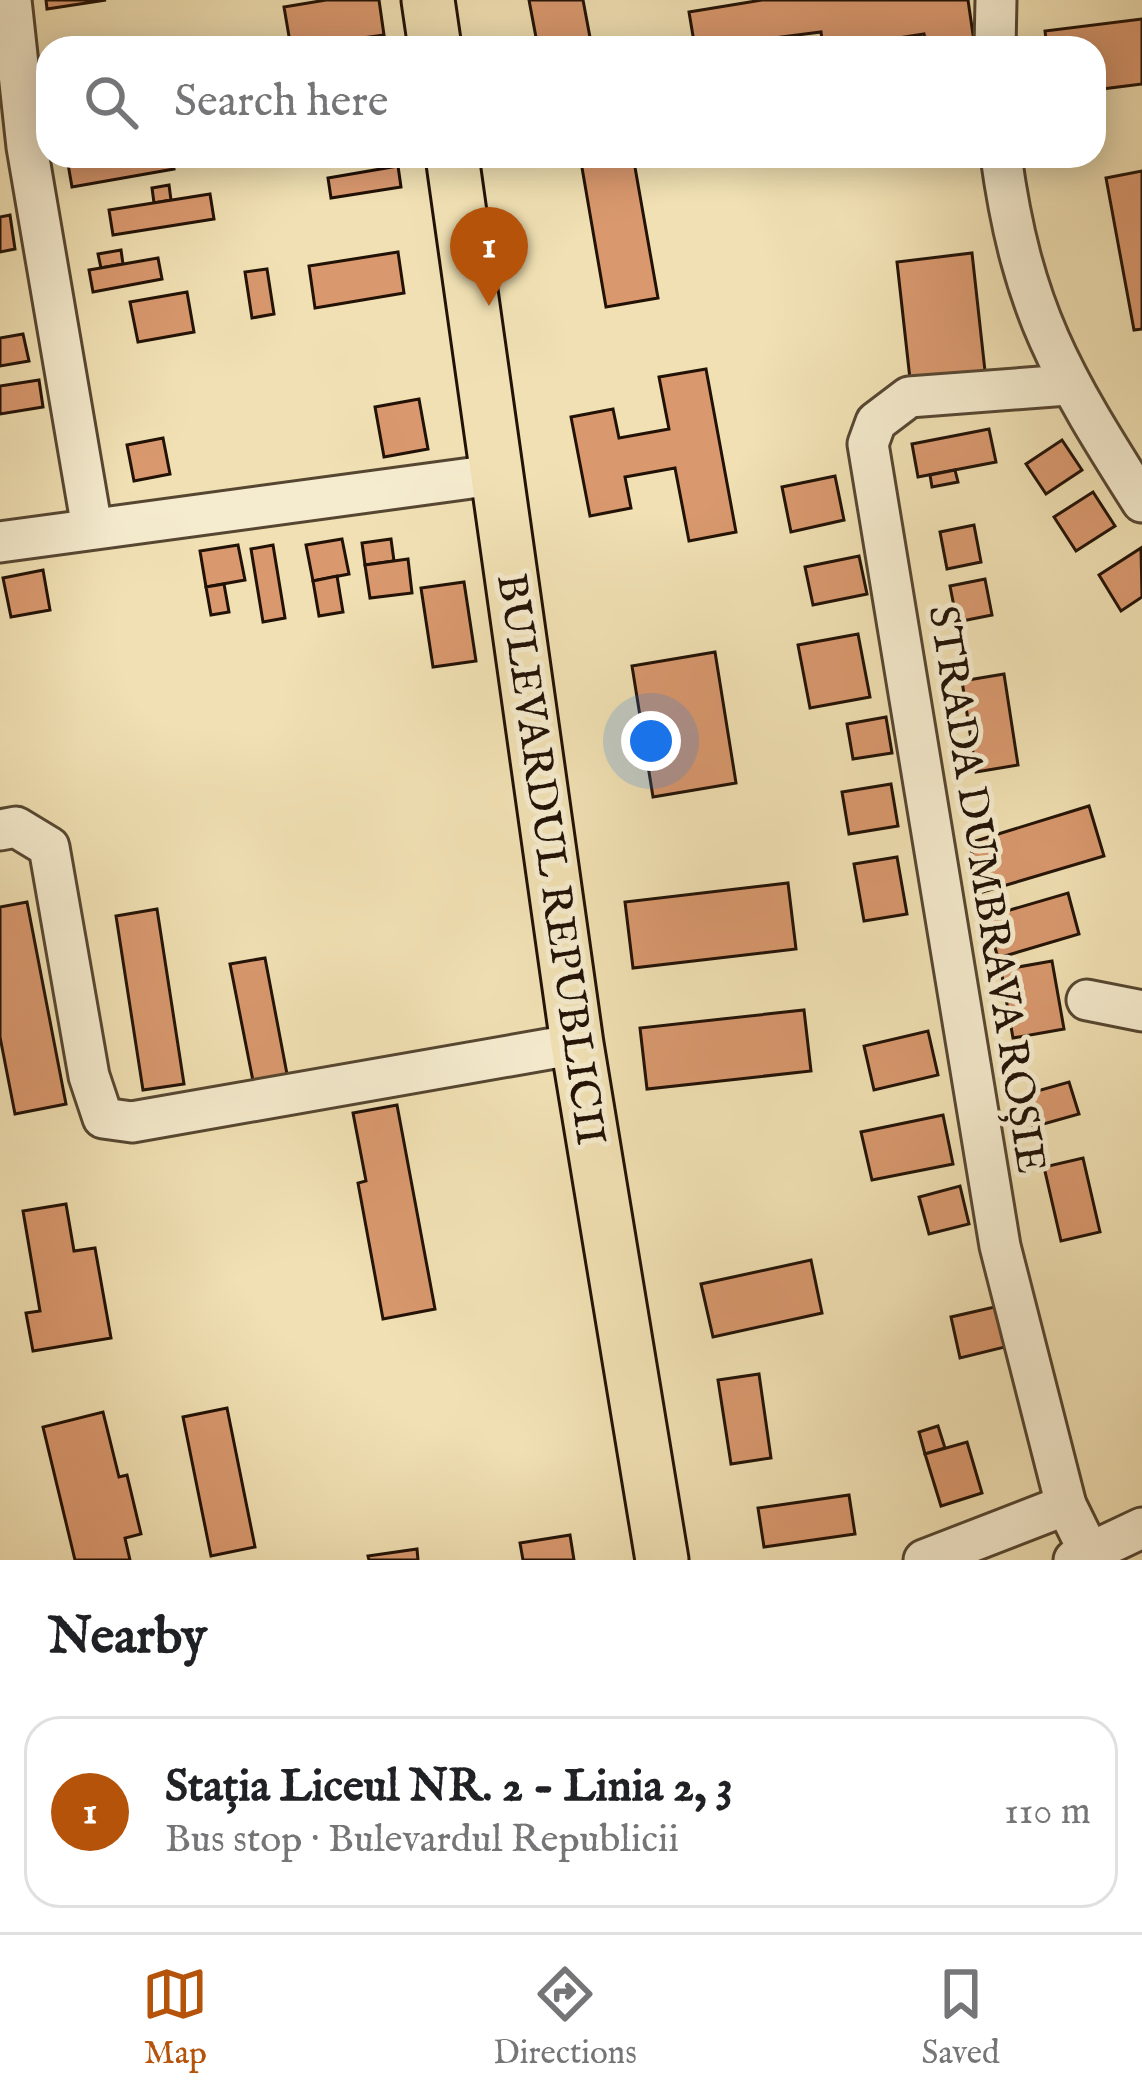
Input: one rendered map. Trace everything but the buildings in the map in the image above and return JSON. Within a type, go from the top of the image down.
[{"type":"main road","points":[[428,0],[433,36]]},
{"type":"main road","name":"BULEVARDUL REPUBLICII","points":[[454,168],[577,1044],[662,1560]]},
{"type":"street","points":[[10,0],[27,147],[92,528]]},
{"type":"street","points":[[995,36],[996,0]]},
{"type":"street","points":[[1003,168],[1021,272],[1067,385],[1142,502]]},
{"type":"street","name":"STRADA DUMBRAVA ROȘIE","points":[[1067,385],[909,398],[876,422],[868,444],[1000,1246],[1066,1505],[1085,1558]]},
{"type":"street","points":[[0,542],[500,474]]},
{"type":"street","points":[[0,830],[16,827],[49,847],[89,1076],[103,1118],[132,1122],[577,1044]]},
{"type":"street","points":[[1087,1000],[1142,1011]]},
{"type":"street","points":[[924,1560],[1066,1505]]},
{"type":"street","points":[[1085,1558],[1142,1528]]},
{"type":"place","name":"Stația Liceul NR. 2 - Linia 2, 3","points":[[489,306]]}]
